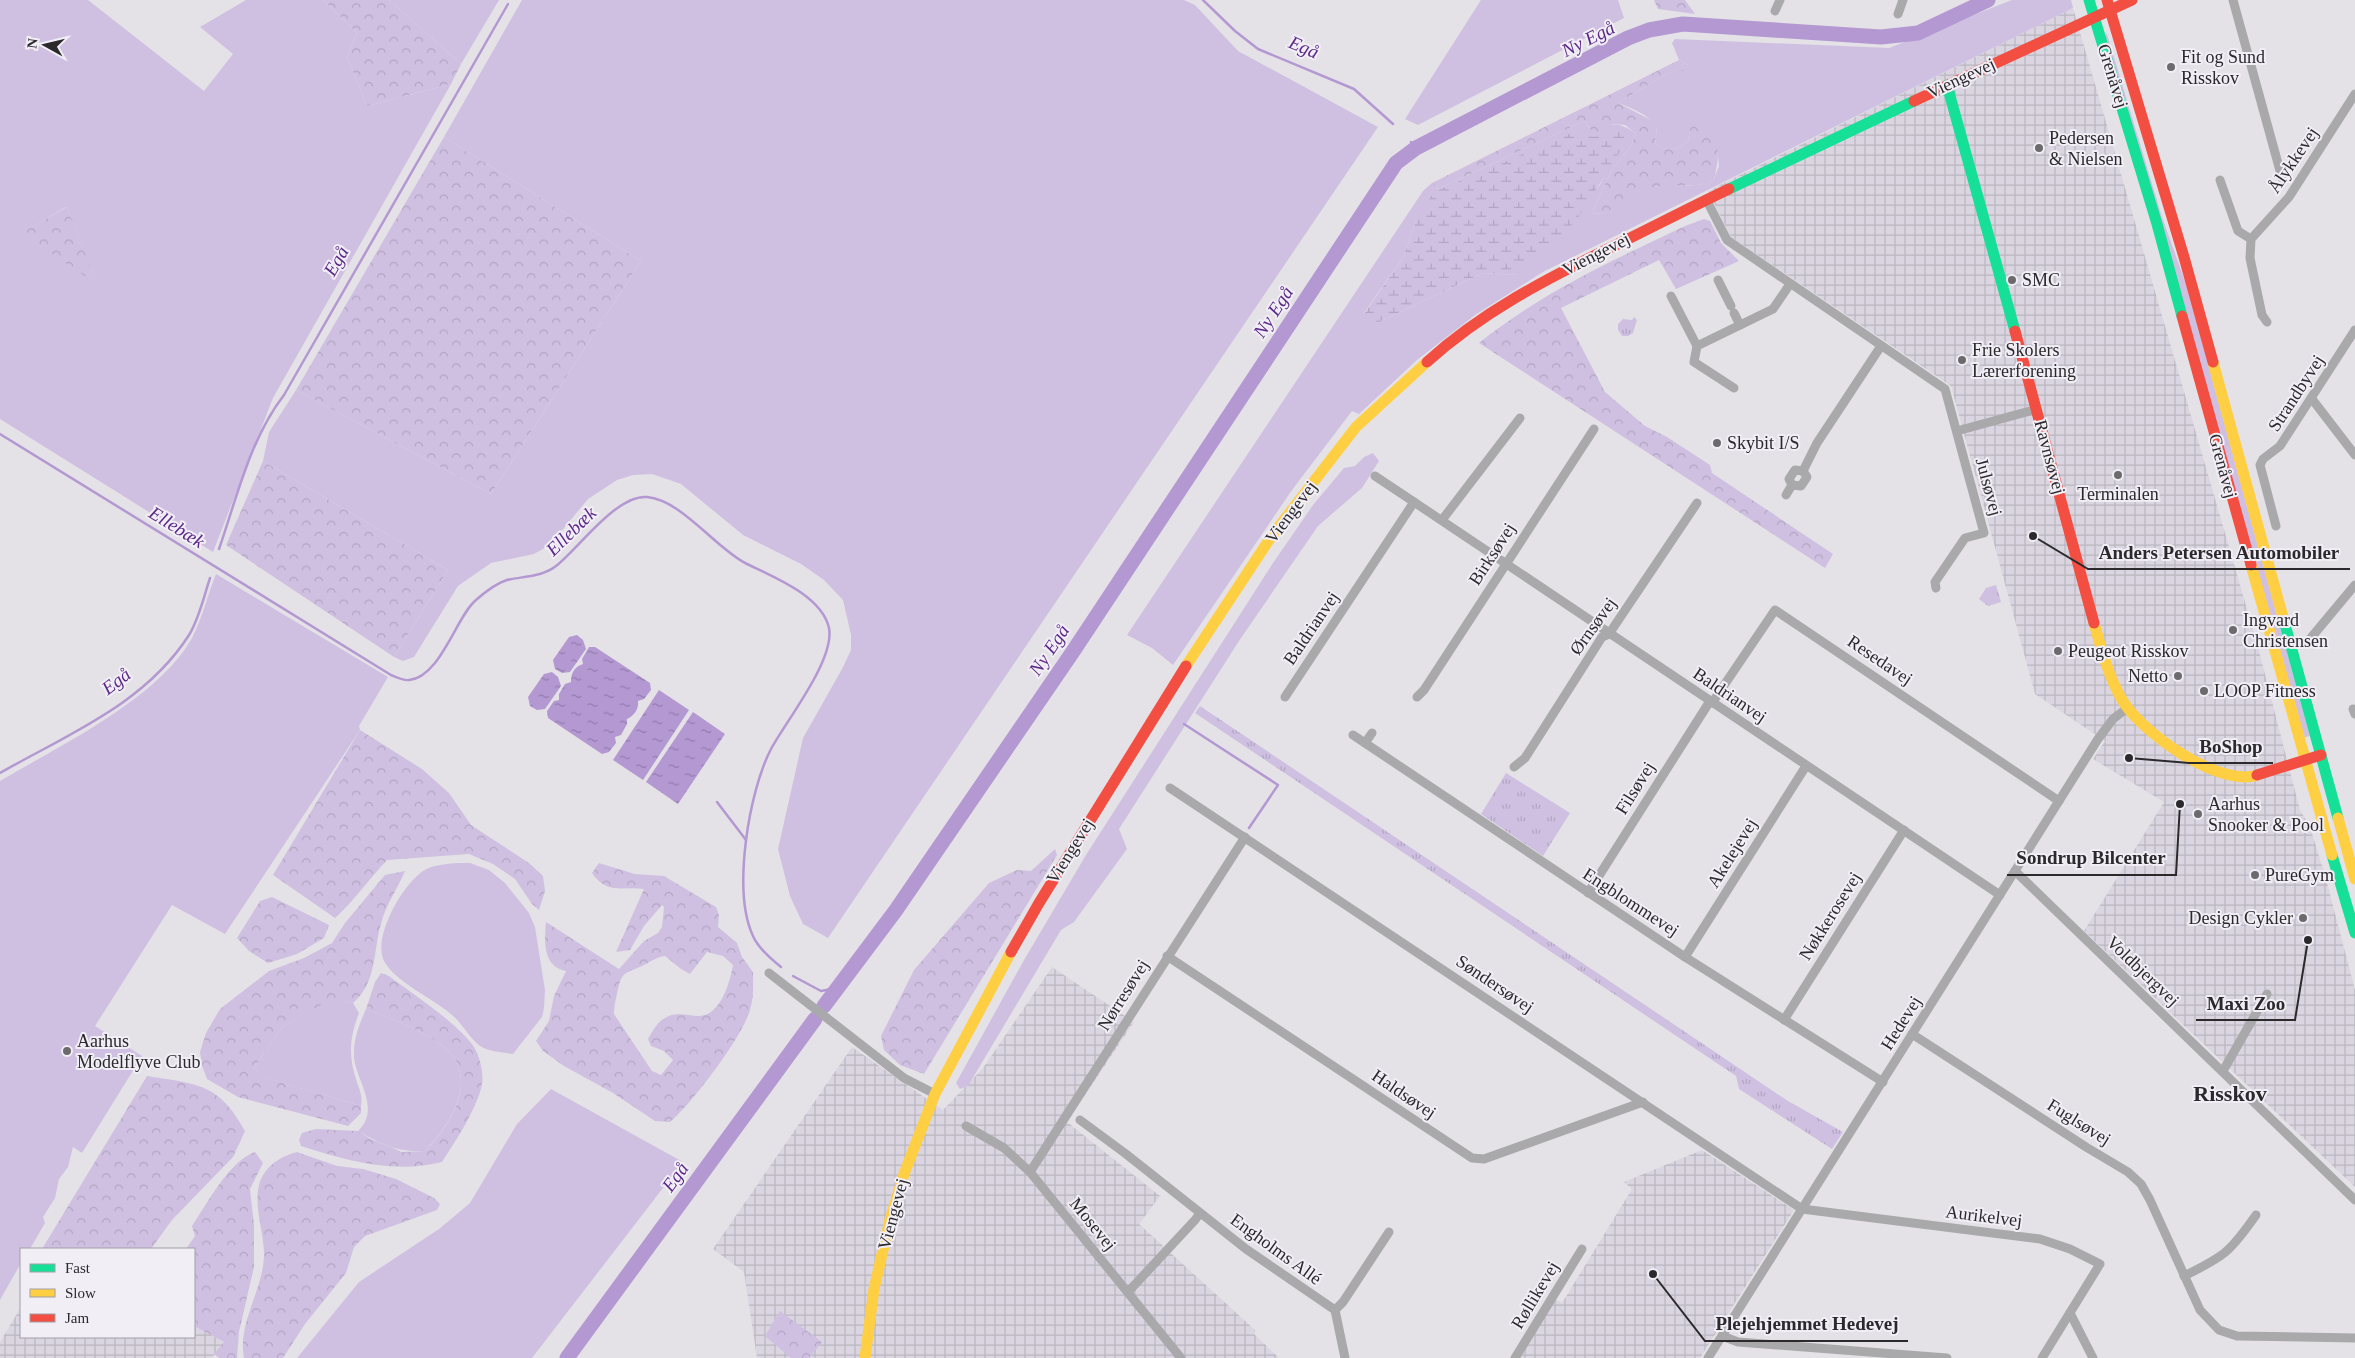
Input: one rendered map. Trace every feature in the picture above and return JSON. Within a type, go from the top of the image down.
[{"type":"street","points":[[1776,11],[1780,0]]},
{"type":"street","points":[[1898,14],[1903,0]]},
{"type":"street","name":"Grenåvej","points":[[2089,0],[2170,272],[2304,760],[2355,933]]},
{"type":"street","name":"Viengevej","points":[[865,1358],[874,1289],[890,1220],[904,1174],[934,1094],[1038,903],[1167,695],[1271,537],[1356,427],[1448,343],[1498,308],[1543,281],[1706,199],[2094,16],[2109,5],[2132,0]]},
{"type":"street","points":[[2233,0],[2282,178]]},
{"type":"street","name":"Grenåvej","points":[[2109,5],[2184,257],[2355,879]]},
{"type":"street","name":"Ravnsøvej","points":[[1947,85],[2038,409],[2111,681],[2126,709],[2155,738],[2207,767],[2226,775],[2266,772],[2321,755]]},
{"type":"street","name":"Ålykkevej","points":[[2251,239],[2289,197],[2355,94]]},
{"type":"street","points":[[2220,180],[2238,231],[2251,239],[2250,258],[2262,315],[2267,322]]},
{"type":"street","name":"Julsøvej","points":[[1706,199],[1727,240],[1945,389],[1984,533],[1965,538],[1935,582],[1936,588]]},
{"type":"street","points":[[1718,280],[1740,325]]},
{"type":"street","points":[[1697,346],[1773,309],[1790,284]]},
{"type":"street","points":[[1671,296],[1697,346],[1694,362],[1734,388]]},
{"type":"street","name":"Strandbyvej","points":[[2276,526],[2260,465],[2263,459],[2280,446],[2355,330]]},
{"type":"street","points":[[1786,496],[1792,485],[1790,479],[1795,470],[1802,471],[1817,443],[1881,346]]},
{"type":"street","points":[[2312,399],[2355,456]]},
{"type":"street","points":[[1957,431],[2038,409]]},
{"type":"street","points":[[1442,520],[1520,418]]},
{"type":"street","name":"Birksøvej","points":[[1417,697],[1424,690],[1594,429]]},
{"type":"street","name":"Baldrianvej","points":[[1375,476],[2000,895]]},
{"type":"street","name":"Baldrianvej","points":[[1285,696],[1414,502]]},
{"type":"street","name":"Ørnsøvej","points":[[1514,767],[1525,758],[1602,637],[1609,634],[1697,503]]},
{"type":"street","points":[[2310,640],[2354,590]]},
{"type":"street","name":"Resedavej","points":[[1711,702],[1774,610],[2059,801]]},
{"type":"street","name":"Filsøvej","points":[[1588,893],[1711,702]]},
{"type":"street","name":"Hedevej","points":[[1708,1358],[2098,739],[2113,719],[2126,709]]},
{"type":"street","points":[[1365,743],[1372,733]]},
{"type":"street","name":"Engblommevej","points":[[1353,735],[1685,957],[1882,1082]]},
{"type":"street","name":"Akelejevej","points":[[1685,957],[1806,766]]},
{"type":"street","name":"Søndersøvej","points":[[1170,788],[1802,1209]]},
{"type":"street","name":"Nøkkerosevej","points":[[1784,1020],[1904,830]]},
{"type":"street","name":"Nørresøvej","points":[[1030,1172],[1244,837]]},
{"type":"street","name":"Voldbjergvej","points":[[2015,871],[2355,1200]]},
{"type":"street","name":"Haldsøvej","points":[[1167,956],[1472,1158],[1484,1159],[1643,1102]]},
{"type":"street","points":[[769,973],[904,1078],[934,1094]]},
{"type":"street","points":[[2222,1071],[2267,994]]},
{"type":"street","name":"Fuglsøvej","points":[[1912,1034],[2086,1147],[2128,1172],[2141,1184],[2204,1316],[2219,1330],[2255,1337],[2355,1338]]},
{"type":"street","name":"Engholms Allé","points":[[1080,1120],[1278,1273],[1335,1310]]},
{"type":"street","name":"Mosevej","points":[[966,1126],[1004,1148],[1030,1172],[1181,1358]]},
{"type":"street","name":"Aurikelvej","points":[[1802,1209],[2040,1239],[2070,1249],[2100,1264],[2070,1313]]},
{"type":"street","points":[[1128,1292],[1200,1213]]},
{"type":"street","points":[[2184,1276],[2225,1255],[2235,1245],[2256,1215]]},
{"type":"street","points":[[1345,1358],[1335,1310],[1343,1302],[1389,1232]]},
{"type":"street","name":"Røllikevej","points":[[1515,1358],[1582,1249]]},
{"type":"street","points":[[2042,1358],[2070,1313]]},
{"type":"street","points":[[2070,1313],[2093,1358]]},
{"type":"street","points":[[1722,1336],[1738,1342],[1947,1358]]},
{"type":"shaded area","points":[[2073,8],[2258,647],[2300,810],[2310,827],[2325,875],[2355,990],[2355,1187],[2084,931],[2164,802],[2093,759],[2105,741],[2035,694],[1951,386],[1731,237],[1708,191]]},
{"type":"shaded area","points":[[1052,967],[1134,1022],[1067,1122],[1160,1196],[1139,1224],[1255,1330],[1254,1334],[1279,1358],[757,1358],[744,1272],[713,1249],[852,1047],[943,1110],[983,1068]]},
{"type":"shaded area","points":[[1702,1150],[1794,1210],[1700,1358],[1519,1358],[1555,1299],[1562,1303],[1632,1189],[1624,1182]]},
{"type":"shaded area","points":[[20,1309],[20,1338],[195,1338],[195,1327],[224,1342],[212,1358],[0,1358],[0,1342]]},
{"type":"green space","points":[[0,0],[88,0],[204,91],[233,54],[200,27],[246,0],[323,0],[357,33],[347,57],[367,106],[451,84],[273,398],[213,552],[0,419]],"holes":[[[67,207],[97,284],[22,233]]]},
{"type":"green space","points":[[323,0],[389,0],[461,64],[451,84],[367,106],[347,57],[357,33]]},
{"type":"green space","points":[[389,0],[499,0],[461,64]]},
{"type":"green space","points":[[522,0],[1184,0],[1195,5],[1238,51],[1378,127],[828,938],[803,924],[790,896],[778,849],[803,738],[851,650],[851,635],[843,600],[824,580],[801,564],[743,535],[681,484],[652,474],[633,475],[617,480],[588,499],[550,545],[534,554],[491,563],[458,586],[414,657],[403,661],[394,657],[448,570],[263,461],[269,432],[296,390],[491,494],[641,261],[444,137]]},
{"type":"green space","points":[[1481,0],[1618,0],[1624,18],[1418,125],[1405,119]]},
{"type":"green space","points":[[1654,0],[1685,0],[1695,14],[1658,9]]},
{"type":"green space","points":[[2012,0],[2071,0],[2073,8],[1543,272],[1475,315],[1417,360],[1359,414],[1352,411],[1292,490],[1173,665],[1152,648],[1127,635],[1423,191],[1432,183],[1438,189],[1584,121],[1591,130],[1610,125],[1619,125],[1636,134],[1630,147],[1611,171],[1592,213],[1606,213],[1645,188],[1704,184],[1713,181],[1719,166],[1716,139],[1690,129],[1688,142],[1671,149],[1664,148],[1655,143],[1657,127],[1650,119],[1640,112],[1618,103],[1663,76],[1688,65],[1679,60],[1672,43],[1675,39],[1889,48]],"holes":[[[1623,147],[1612,162],[1599,186],[1516,275],[1483,273],[1377,323],[1364,313],[1404,256],[1416,221]]]},
{"type":"green space","points":[[2107,34],[2162,217],[2187,287],[2310,736],[2303,738],[2105,35]]},
{"type":"green space","points":[[1679,60],[1688,65],[1687,72],[1677,70],[1663,76],[1618,103],[1653,121],[1657,127],[1655,143],[1668,149],[1679,147],[1688,142],[1690,129],[1695,123],[1708,123],[1716,135],[1718,150],[1717,167],[1713,181],[1704,184],[1645,189],[1630,197],[1612,211],[1600,214],[1592,213],[1611,171],[1630,147],[1636,134],[1625,125],[1613,124],[1599,133],[1591,130],[1584,121],[1438,189],[1432,183]]},
{"type":"green space","points":[[1622,129],[1628,139],[1576,221],[1516,275],[1483,273],[1377,323],[1369,322],[1365,319],[1364,314],[1404,256],[1416,221],[1434,192],[1578,130],[1594,137]]},
{"type":"green space","points":[[444,137],[641,261],[491,494],[296,390]]},
{"type":"green space","points":[[67,207],[98,285],[21,233]]},
{"type":"green space","points":[[1704,219],[1710,221],[1721,243],[1739,261],[1676,289],[1659,260],[1561,308],[1605,392],[1645,426],[1667,437],[1710,465],[1712,473],[1833,554],[1825,568],[1479,343],[1527,308],[1578,278],[1685,226]]},
{"type":"green space","points":[[1634,317],[1637,320],[1633,333],[1628,336],[1622,336],[1618,330],[1618,324],[1623,319],[1632,320]]},
{"type":"green space","points":[[1373,453],[1379,461],[1362,488],[1318,526],[1239,641],[1119,829],[1127,849],[1074,922],[1061,930],[968,1086],[960,1089],[956,1083],[1024,960],[1086,855],[1273,563],[1313,505],[1344,468],[1355,466],[1364,457]]},
{"type":"green space","points":[[263,461],[448,570],[394,657],[226,545]]},
{"type":"green space","points":[[216,574],[388,677],[359,726],[360,730],[225,934],[172,905],[95,1026],[142,1056],[82,1153],[73,1147],[68,1167],[59,1179],[55,1198],[43,1217],[45,1223],[31,1248],[20,1248],[20,1265],[0,1300],[0,781],[78,736],[132,701],[156,681],[176,660],[192,638]]},
{"type":"green space","points":[[1996,585],[2001,602],[1988,606],[1979,599],[1986,588]]},
{"type":"green space","points":[[1200,706],[1788,1101],[1843,1132],[1832,1149],[1739,1089],[1736,1076],[1195,713]]},
{"type":"green space","points":[[360,730],[422,769],[449,793],[471,825],[529,863],[543,876],[545,891],[539,910],[532,904],[515,879],[493,864],[469,854],[387,860],[335,918],[273,875]]},
{"type":"green space","points":[[1506,773],[1570,813],[1543,856],[1481,814]]},
{"type":"green space","points":[[1055,849],[1057,855],[924,1074],[900,1065],[884,1050],[881,1036],[914,970],[989,883],[1017,870],[1031,871]]},
{"type":"green space","points":[[470,863],[489,870],[505,883],[529,913],[535,927],[545,990],[544,1008],[542,1017],[513,1054],[492,1051],[480,1046],[452,1015],[397,976],[384,961],[381,951],[386,925],[407,887],[423,871],[431,867]]},
{"type":"green space","points":[[599,863],[635,874],[664,876],[716,907],[719,915],[718,927],[737,943],[742,957],[753,972],[751,1005],[738,1036],[703,1086],[670,1122],[655,1121],[613,1093],[564,1066],[543,1051],[536,1041],[549,1021],[554,996],[566,971],[558,969],[549,959],[545,945],[546,922],[619,969],[644,941],[658,933],[662,927],[664,907],[662,905],[644,926],[630,950],[616,952],[644,889],[610,887],[598,880],[592,873]],"holes":[[[707,952],[723,956],[733,965],[730,980],[719,1004],[707,1014],[699,1016],[673,1015],[660,1022],[648,1039],[651,1046],[664,1051],[673,1060],[661,1075],[652,1071],[614,1014],[622,977],[628,972],[665,956],[690,974]]]},
{"type":"green space","points":[[405,871],[383,917],[373,966],[361,995],[353,1003],[332,999],[282,1027],[254,1068],[264,1077],[361,1106],[361,1113],[348,1126],[238,1097],[207,1079],[202,1066],[200,1052],[206,1033],[220,1009],[269,971],[304,958],[332,943],[345,923],[385,875]]},
{"type":"green space","points":[[272,897],[329,925],[324,938],[297,954],[268,963],[249,951],[237,938],[260,901]]},
{"type":"green space","points":[[381,973],[389,976],[455,1026],[472,1044],[479,1057],[482,1068],[480,1093],[465,1124],[442,1162],[407,1167],[371,1164],[336,1157],[301,1146],[299,1140],[302,1133],[316,1129],[358,1131],[371,1139],[402,1152],[425,1151],[442,1131],[456,1107],[461,1081],[459,1068],[453,1056],[426,1035],[400,1022],[366,1009],[375,982]]},
{"type":"green space","points":[[332,998],[353,1003],[359,1013],[352,1038],[351,1054],[353,1070],[361,1095],[361,1106],[263,1077],[254,1068],[282,1027]]},
{"type":"green space","points":[[366,1009],[426,1035],[453,1056],[459,1068],[460,1094],[456,1107],[442,1131],[425,1151],[390,1147],[358,1131],[365,1123],[368,1105],[356,1067],[354,1045]]},
{"type":"green space","points":[[147,1076],[180,1081],[205,1088],[226,1103],[235,1115],[245,1131],[233,1157],[172,1220],[152,1248],[43,1248]]},
{"type":"green space","points":[[551,1089],[683,1162],[532,1358],[297,1358],[359,1282],[439,1229],[470,1203],[517,1124]]},
{"type":"green space","points":[[255,1152],[263,1163],[250,1189],[254,1225],[254,1267],[239,1332],[237,1358],[219,1358],[214,1354],[224,1342],[195,1327],[195,1248],[187,1248],[195,1236],[192,1226],[219,1184],[236,1164]]},
{"type":"green space","points":[[297,1152],[337,1166],[363,1169],[396,1179],[434,1198],[440,1204],[437,1210],[365,1236],[354,1247],[346,1273],[305,1324],[283,1358],[244,1358],[244,1332],[263,1267],[264,1254],[258,1204],[259,1184],[266,1170],[274,1163]]},
{"type":"green space","points":[[780,1311],[822,1342],[809,1358],[791,1358],[765,1336]]},
{"type":"water","points":[[577,635],[583,640],[586,649],[570,672],[562,673],[555,669],[553,660],[569,637]]},
{"type":"water","points":[[589,647],[595,647],[650,683],[651,690],[644,699],[638,701],[637,709],[627,719],[627,724],[621,735],[615,737],[616,743],[609,752],[602,754],[548,718],[547,711],[554,701],[559,700],[559,694],[565,684],[571,682],[577,667],[583,664],[582,659]]},
{"type":"water","points":[[552,672],[558,677],[561,686],[545,709],[537,710],[530,706],[528,697],[544,674]]},
{"type":"water","points":[[659,690],[689,710],[643,780],[613,760]]},
{"type":"water","points":[[693,712],[725,734],[678,804],[646,782]]},
{"type":"waterway","name":"Egå","points":[[1203,0],[1235,31],[1258,49],[1354,89],[1393,124]]},
{"type":"waterway","name":"Ny Egå","points":[[824,1006],[896,910],[1074,650],[1396,163],[1416,148],[1628,38],[1649,30],[1683,24],[1881,37],[1918,33],[1988,0]]},
{"type":"waterway","name":"Egå","points":[[219,549],[253,449],[262,430],[284,395],[508,4]]},
{"type":"waterway","name":"Ny Egå","points":[[1411,142],[1416,148]]},
{"type":"waterway","name":"Ellebæk","points":[[0,434],[391,675],[405,680],[420,677],[430,669],[439,658],[469,608],[483,594],[503,581],[551,570],[611,513],[635,498],[647,497],[660,500],[673,507],[735,557],[796,589],[817,606],[825,617],[829,628],[829,641],[825,656],[817,673],[771,749],[763,767],[750,815],[744,868],[744,894],[747,917],[753,936],[761,949],[781,967]]},
{"type":"waterway","name":"Egå","points":[[0,773],[104,715],[128,699],[150,680],[171,659],[193,629],[210,578]]},
{"type":"waterway","points":[[1184,724],[1278,785],[1249,828]]},
{"type":"waterway","points":[[717,802],[746,840]]},
{"type":"waterway","points":[[793,976],[821,991],[837,988]]},
{"type":"waterway","name":"Egå","points":[[567,1358],[815,1019]]},
{"type":"traffic: fast","points":[[2089,0],[2157,224],[2182,316]]},
{"type":"traffic: fast","points":[[1947,85],[2015,331]]},
{"type":"traffic: fast","points":[[1729,189],[1914,101]]},
{"type":"traffic: fast","points":[[2283,617],[2338,818]]},
{"type":"traffic: fast","points":[[2332,855],[2355,933]]},
{"type":"traffic: slow","points":[[1186,666],[1271,537],[1356,427],[1427,362]]},
{"type":"traffic: slow","points":[[2213,362],[2283,617]]},
{"type":"traffic: slow","points":[[2251,565],[2332,855]]},
{"type":"traffic: slow","points":[[2094,623],[2105,661],[2116,689],[2130,711],[2144,726],[2182,754],[2202,765],[2222,773],[2241,777],[2257,775]]},
{"type":"traffic: slow","points":[[2338,818],[2355,879]]},
{"type":"traffic: slow","points":[[865,1358],[874,1289],[890,1220],[904,1174],[935,1094],[1011,952]]},
{"type":"traffic: jam","points":[[2107,0],[2184,257],[2213,362]]},
{"type":"traffic: jam","points":[[1914,101],[2132,0]]},
{"type":"traffic: jam","points":[[1427,362],[1470,327],[1539,284],[1729,189]]},
{"type":"traffic: jam","points":[[2182,316],[2251,565]]},
{"type":"traffic: jam","points":[[2015,331],[2094,623]]},
{"type":"traffic: jam","points":[[1011,952],[1039,903],[1186,666]]},
{"type":"traffic: jam","points":[[2257,775],[2321,755]]},
{"type":"place","name":"Fit og Sund Risskov","points":[[2171,67]]},
{"type":"place","name":"Pedersen & Nielsen","points":[[2039,148]]},
{"type":"place","name":"SMC","points":[[2012,280]]},
{"type":"place","name":"Frie Skolers Lærerforening","points":[[1962,360]]},
{"type":"place","name":"Skybit I/S","points":[[1717,443]]},
{"type":"place","name":"Terminalen","points":[[2118,475]]},
{"type":"place","name":"Anders Petersen Automobiler","points":[[2033,536]]},
{"type":"place","name":"Ingvard Christensen","points":[[2233,630]]},
{"type":"place","name":"Peugeot Risskov","points":[[2058,651]]},
{"type":"place","name":"Netto","points":[[2178,676]]},
{"type":"place","name":"LOOP Fitness","points":[[2204,691]]},
{"type":"place","name":"BoShop","points":[[2129,758]]},
{"type":"place","name":"Sondrup Bilcenter","points":[[2180,804]]},
{"type":"place","name":"Aarhus Snooker & Pool","points":[[2198,814]]},
{"type":"place","name":"PureGym","points":[[2255,875]]},
{"type":"place","name":"Design Cykler","points":[[2303,918]]},
{"type":"place","name":"Maxi Zoo","points":[[2308,940]]},
{"type":"place","name":"Aarhus Modelflyve Club","points":[[67,1051]]},
{"type":"place","name":"Plejehjemmet Hedevej","points":[[1653,1274]]},
{"type":"district","name":"Risskov","points":[[2230,1093]]}]
